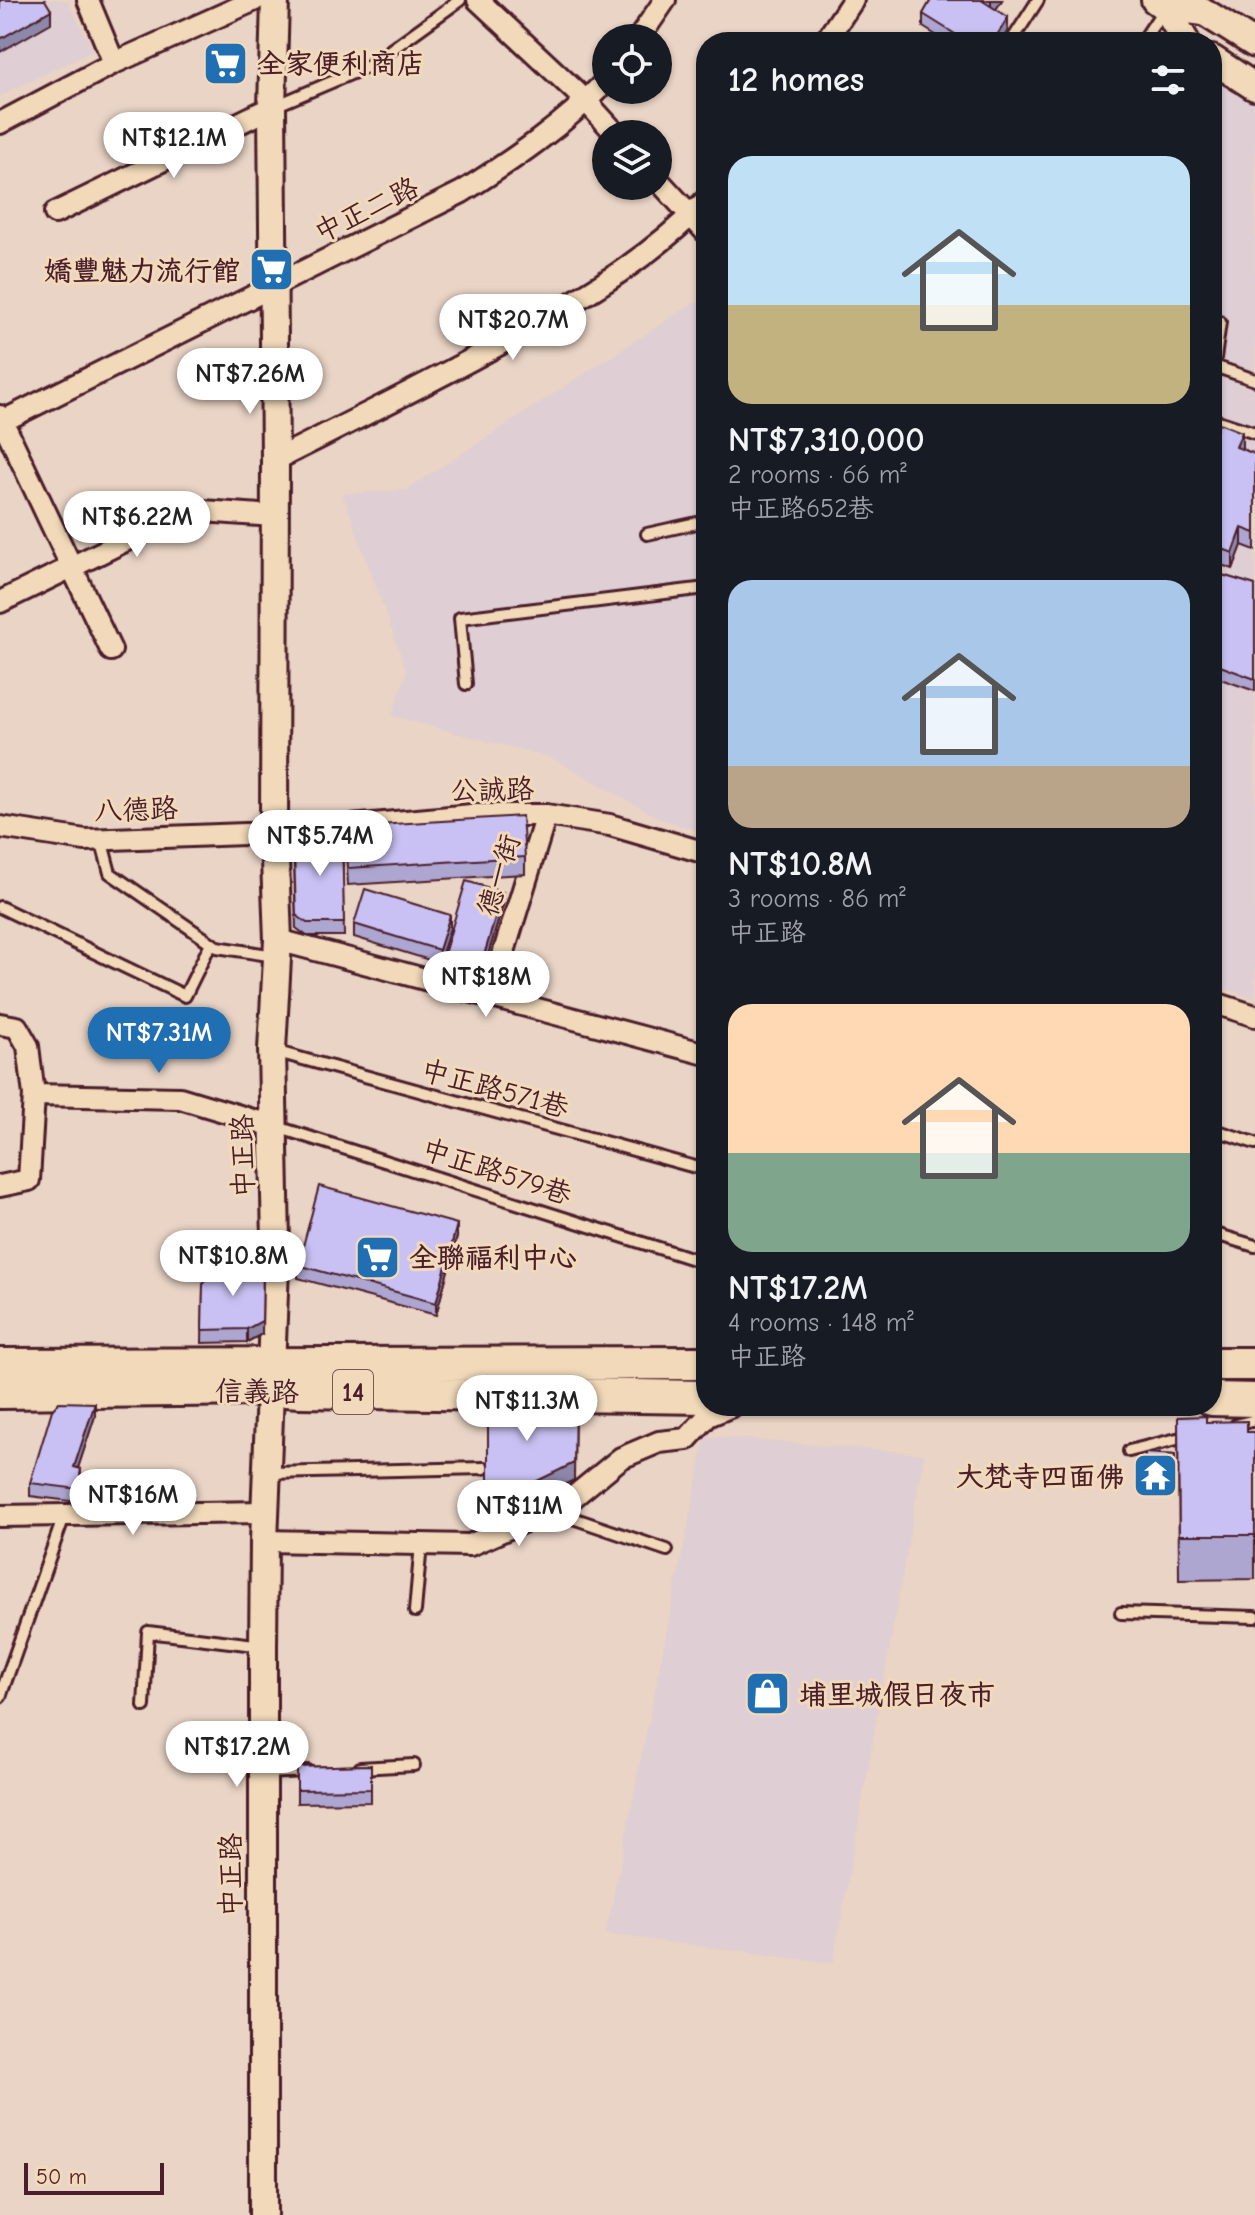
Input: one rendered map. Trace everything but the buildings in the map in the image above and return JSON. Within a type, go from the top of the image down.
[{"type":"main road","name":"信義路","points":[[0,1392],[272,1376],[696,1363]]},
{"type":"main road","points":[[1222,1364],[1255,1364]]},
{"type":"main road","name":"信義路","points":[[0,1365],[272,1376],[300,1391],[696,1397]]},
{"type":"main road","points":[[1222,1412],[1255,1400]]},
{"type":"street","points":[[88,0],[114,63]]},
{"type":"street","points":[[0,123],[114,63],[255,0]]},
{"type":"street","name":"中正路","points":[[263,2215],[264,1541],[276,1243],[272,1050],[278,948],[274,833],[272,107],[275,0]]},
{"type":"street","points":[[478,0],[603,120]]},
{"type":"street","points":[[649,24],[665,0]]},
{"type":"street","points":[[832,32],[853,0]]},
{"type":"street","points":[[1160,4],[1179,32]]},
{"type":"street","points":[[1160,4],[1204,12],[1255,44]]},
{"type":"street","points":[[1222,66],[1255,87]]},
{"type":"street","name":"中正二路","points":[[1,418],[462,192],[517,157],[592,95]]},
{"type":"street","points":[[55,213],[272,107]]},
{"type":"street","points":[[672,195],[696,221]]},
{"type":"street","points":[[275,460],[494,348],[593,291],[646,254],[696,211]]},
{"type":"street","points":[[1,418],[111,650]]},
{"type":"street","points":[[0,602],[188,510],[274,516]]},
{"type":"street","name":"公誠路","points":[[274,833],[472,815],[546,815],[610,825],[696,850]]},
{"type":"street","name":"德一街","points":[[490,997],[546,815]]},
{"type":"street","name":"八德路","points":[[0,827],[85,840],[274,833]]},
{"type":"street","points":[[278,948],[490,997],[696,1051]]},
{"type":"street","points":[[1222,1005],[1255,1016]]},
{"type":"street","points":[[0,1024],[17,1027],[28,1046],[34,1095],[29,1180],[0,1186]]},
{"type":"street","points":[[34,1095],[180,1098],[273,1126]]},
{"type":"street","points":[[264,1541],[470,1545],[566,1503],[621,1458],[659,1442],[687,1439],[708,1416]]},
{"type":"street","points":[[0,1516],[266,1512]]},
{"type":"lane","points":[[272,107],[367,67],[460,0]]},
{"type":"lane","points":[[1017,32],[1038,0]]},
{"type":"lane","points":[[1147,32],[1160,4]]},
{"type":"lane","points":[[1222,369],[1255,380]]},
{"type":"lane","points":[[1222,422],[1255,433]]},
{"type":"lane","points":[[647,534],[696,523]]},
{"type":"lane","points":[[466,684],[460,618],[696,589]]},
{"type":"lane","points":[[100,839],[110,873],[217,947],[278,948]]},
{"type":"lane","points":[[0,907],[185,996],[211,943]]},
{"type":"lane","name":"中正路571巷","points":[[272,1050],[696,1167]]},
{"type":"lane","name":"中正路579巷","points":[[273,1126],[696,1260]]},
{"type":"lane","points":[[1222,1132],[1255,1143]]},
{"type":"lane","points":[[1222,1236],[1255,1246]]},
{"type":"lane","points":[[1222,1413],[1255,1420]]},
{"type":"lane","points":[[1129,1451],[1199,1434]]},
{"type":"lane","points":[[267,1473],[484,1468]]},
{"type":"lane","points":[[550,1510],[667,1550]]},
{"type":"lane","points":[[0,1697],[64,1516]]},
{"type":"lane","points":[[415,1611],[421,1544]]},
{"type":"lane","points":[[1121,1613],[1255,1617]]},
{"type":"lane","points":[[144,1706],[148,1632],[263,1646]]},
{"type":"lane","points":[[353,1768],[414,1765]]},
{"type":"lane","points":[[262,1773],[323,1770]]},
{"type":"shaded area","points":[[0,0],[67,0],[93,50],[0,96]]},
{"type":"shaded area","points":[[1222,79],[1255,102],[1255,998],[1222,988]]},
{"type":"shaded area","points":[[696,303],[696,830],[661,819],[553,758],[392,716],[407,672],[343,494],[406,490]]},
{"type":"shaded area","name":"埔里城假日夜市","points":[[706,1436],[924,1454],[833,1963],[606,1934]]},
{"type":"place","name":"全家便利商店","points":[[226,63]]},
{"type":"place","name":"嬌豐魅力流行館","points":[[271,270]]},
{"type":"place","name":"全聯福利中心","points":[[378,1257]]},
{"type":"place","name":"大梵寺四面佛","points":[[1155,1476]]},
{"type":"place","name":"埔里城假日夜市","points":[[768,1694]]}]
